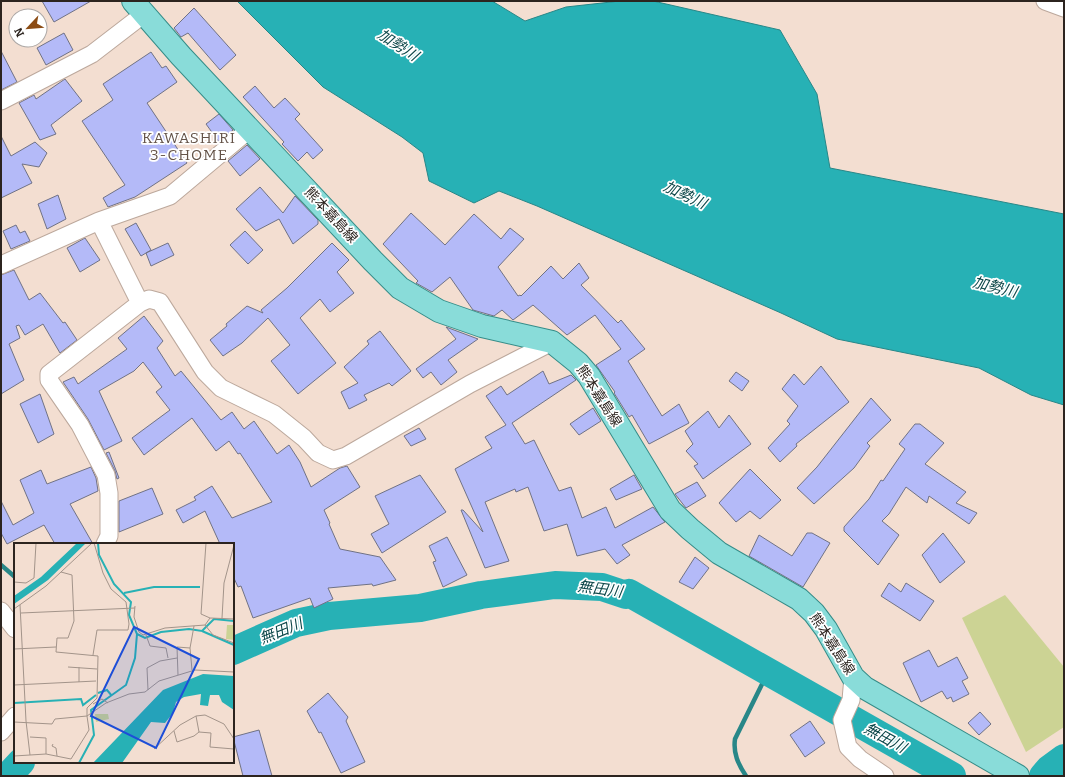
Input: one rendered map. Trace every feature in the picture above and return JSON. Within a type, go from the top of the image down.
[{"type":"main road","name":"熊本嘉島線","points":[[138,8],[373,261],[400,288],[439,310],[482,326],[552,342],[578,363],[589,376],[670,510],[690,529],[719,553],[799,599],[814,613],[826,629],[853,677],[865,688],[1009,771]]},
{"type":"street","points":[[1045,1],[1064,8]]},
{"type":"street","points":[[1,101],[92,54],[138,8]]},
{"type":"street","points":[[1,265],[99,221],[170,196],[250,129]]},
{"type":"street","points":[[99,221],[140,302]]},
{"type":"street","points":[[106,543],[109,536],[109,493],[106,475],[80,425],[49,380],[49,374],[140,302],[149,299],[160,302],[205,372],[221,388],[274,414],[304,438],[318,453],[333,460],[346,456],[470,384],[552,342]]},
{"type":"street","points":[[1,611],[14,627]]},
{"type":"street","points":[[853,677],[851,700],[842,720],[848,747],[860,759],[885,776]]},
{"type":"street","points":[[1,732],[14,717]]},
{"type":"green space","points":[[1005,595],[1064,667],[1064,727],[1026,752],[962,618]]},
{"type":"water","name":"加勢川","points":[[237,1],[492,1],[525,21],[566,7],[620,1],[653,1],[780,30],[817,94],[830,168],[1064,214],[1064,405],[1031,395],[979,368],[837,339],[537,206],[499,191],[474,203],[429,181],[423,153],[402,137],[323,87]]},
{"type":"building","points":[[42,1],[91,1],[54,22],[48,12],[48,8],[46,8]]},
{"type":"building","points":[[194,8],[236,55],[220,70],[188,33],[181,37],[174,28]]},
{"type":"building","points":[[64,33],[73,50],[46,65],[37,48],[48,48],[48,42]]},
{"type":"building","points":[[1,51],[17,82],[1,90]]},
{"type":"building","points":[[151,52],[162,68],[166,66],[177,82],[147,103],[187,163],[135,197],[108,207],[103,198],[125,185],[82,121],[113,100],[103,84]]},
{"type":"building","points":[[65,79],[82,101],[51,125],[56,134],[40,140],[19,103],[34,95],[36,99]]},
{"type":"building","points":[[255,86],[274,108],[285,98],[300,114],[295,119],[323,150],[313,159],[307,152],[298,161],[282,144],[284,142],[243,97]]},
{"type":"building","points":[[219,114],[233,130],[219,142],[206,124]]},
{"type":"building","points":[[1,136],[11,156],[35,142],[47,153],[39,167],[22,164],[32,183],[1,198]]},
{"type":"building","points":[[247,145],[260,159],[240,176],[228,161]]},
{"type":"building","points":[[260,187],[283,213],[295,196],[318,220],[318,224],[293,244],[279,219],[256,231],[236,209]]},
{"type":"building","points":[[58,195],[66,219],[47,229],[38,204]]},
{"type":"building","points":[[411,213],[445,245],[474,214],[501,239],[510,228],[524,239],[498,267],[518,296],[521,296],[551,266],[563,279],[579,263],[589,278],[581,285],[618,323],[621,320],[645,349],[628,361],[662,416],[679,404],[689,423],[649,444],[632,415],[629,417],[614,393],[615,392],[596,365],[621,349],[595,315],[567,335],[533,305],[513,320],[502,310],[494,316],[473,310],[450,277],[432,292],[416,283],[418,281],[383,244]]},
{"type":"building","points":[[136,223],[151,250],[141,256],[125,229]]},
{"type":"building","points":[[16,225],[20,233],[25,231],[30,241],[11,249],[3,231]]},
{"type":"building","points":[[245,231],[263,250],[248,264],[230,245]]},
{"type":"building","points":[[85,238],[100,260],[80,272],[67,248]]},
{"type":"building","points":[[168,243],[174,255],[151,266],[146,253]]},
{"type":"building","points":[[332,243],[349,260],[337,272],[354,293],[330,312],[320,299],[300,318],[336,363],[298,394],[271,361],[290,345],[268,318],[242,343],[223,356],[210,340],[247,306],[263,313],[261,310],[287,288]]},
{"type":"building","points":[[14,270],[29,300],[40,293],[63,323],[65,322],[77,340],[60,353],[43,324],[25,335],[19,325],[16,326],[20,338],[9,344],[24,380],[1,394],[1,275]]},
{"type":"building","points":[[144,316],[163,341],[157,348],[175,376],[181,371],[221,420],[232,412],[244,429],[254,421],[277,454],[289,445],[300,462],[311,487],[340,468],[347,466],[360,487],[324,510],[330,523],[329,524],[340,549],[380,557],[396,580],[373,586],[372,584],[328,588],[333,599],[314,608],[310,598],[253,618],[241,586],[238,587],[234,578],[234,543],[220,543],[205,511],[183,523],[176,510],[196,500],[194,497],[212,486],[232,518],[272,502],[240,453],[238,454],[229,441],[216,451],[192,418],[144,455],[132,438],[170,410],[156,392],[162,387],[143,362],[134,371],[99,391],[122,441],[104,450],[88,419],[63,382],[74,377],[78,384],[127,349],[118,338]]},
{"type":"building","points":[[446,327],[478,339],[448,360],[457,372],[441,385],[431,372],[423,378],[416,369],[456,339]]},
{"type":"building","points":[[380,331],[411,371],[392,386],[389,383],[364,395],[367,400],[349,409],[341,392],[358,383],[344,367],[369,344],[367,341]]},
{"type":"building","points":[[821,366],[849,402],[796,444],[797,446],[780,462],[768,448],[790,424],[787,421],[798,406],[782,389],[794,374],[804,385]]},
{"type":"building","points":[[543,371],[549,384],[571,375],[576,380],[512,423],[525,444],[534,440],[559,491],[571,487],[582,518],[606,507],[615,528],[653,507],[665,522],[622,545],[630,555],[617,564],[605,549],[577,556],[567,524],[544,531],[528,487],[516,492],[515,489],[485,502],[509,561],[485,568],[461,510],[463,510],[483,532],[455,469],[492,448],[485,437],[506,425],[486,396],[501,386],[507,395]]},
{"type":"building","points":[[736,372],[749,381],[742,391],[729,381]]},
{"type":"building","points":[[40,394],[54,434],[38,443],[20,404]]},
{"type":"building","points":[[871,398],[891,420],[867,443],[870,446],[854,468],[814,504],[797,488],[817,467]]},
{"type":"building","points":[[593,408],[601,421],[579,435],[570,424]]},
{"type":"building","points":[[708,411],[719,428],[729,415],[751,444],[703,479],[694,466],[698,464],[686,451],[693,444],[685,431]]},
{"type":"building","points":[[915,424],[920,424],[944,443],[925,464],[966,492],[956,503],[977,513],[969,524],[929,496],[927,503],[906,487],[889,514],[882,521],[899,535],[878,565],[844,531],[844,527],[869,499],[881,480],[883,481],[905,449],[899,444]]},
{"type":"building","points":[[419,428],[426,439],[411,446],[404,436]]},
{"type":"building","points":[[109,452],[119,478],[117,479],[115,471],[106,453]]},
{"type":"building","points":[[91,467],[96,478],[98,491],[70,504],[92,543],[54,543],[44,525],[7,544],[1,533],[1,501],[13,525],[34,513],[20,480],[41,470],[47,484]]},
{"type":"building","points":[[750,469],[781,500],[760,519],[750,511],[736,522],[719,503]]},
{"type":"building","points":[[420,475],[446,512],[382,553],[371,534],[389,524],[375,496]]},
{"type":"building","points":[[634,475],[642,489],[616,500],[610,489]]},
{"type":"building","points":[[697,482],[706,496],[686,508],[675,494]]},
{"type":"building","points":[[152,488],[163,514],[119,532],[119,501]]},
{"type":"building","points":[[807,533],[812,533],[830,543],[803,587],[749,556],[759,535],[792,556]]},
{"type":"building","points":[[943,533],[965,562],[940,583],[922,555]]},
{"type":"building","points":[[447,537],[467,575],[443,587],[433,562],[436,561],[429,546]]},
{"type":"building","points":[[695,557],[709,568],[693,589],[679,582]]},
{"type":"building","points":[[889,583],[901,592],[906,583],[934,601],[920,621],[881,596]]},
{"type":"building","points":[[929,650],[938,667],[957,657],[968,678],[962,681],[969,694],[953,702],[951,697],[947,699],[942,691],[921,702],[903,663]]},
{"type":"building","points":[[328,693],[348,717],[346,721],[365,762],[341,773],[321,732],[319,733],[307,711]]},
{"type":"building","points":[[980,712],[991,724],[979,735],[968,723]]},
{"type":"building","points":[[810,721],[825,743],[805,757],[790,735]]},
{"type":"building","points":[[259,730],[272,776],[243,776],[234,737]]},
{"type":"waterway","points":[[1,565],[14,576]]},
{"type":"waterway","name":"無田川","points":[[234,651],[296,623],[329,616],[420,608],[481,595],[555,585],[602,587],[626,595],[629,593],[952,776]]},
{"type":"waterway","points":[[746,776],[737,758],[735,739],[768,672]]},
{"type":"waterway","name":"無田川","points":[[1043,776],[1049,769],[1064,758]]},
{"type":"waterway","name":"無田川","points":[[8,776],[20,763]]},
{"type":"district","name":"KAWASHIRI 3-CHOME","points":[[189,146]]}]
